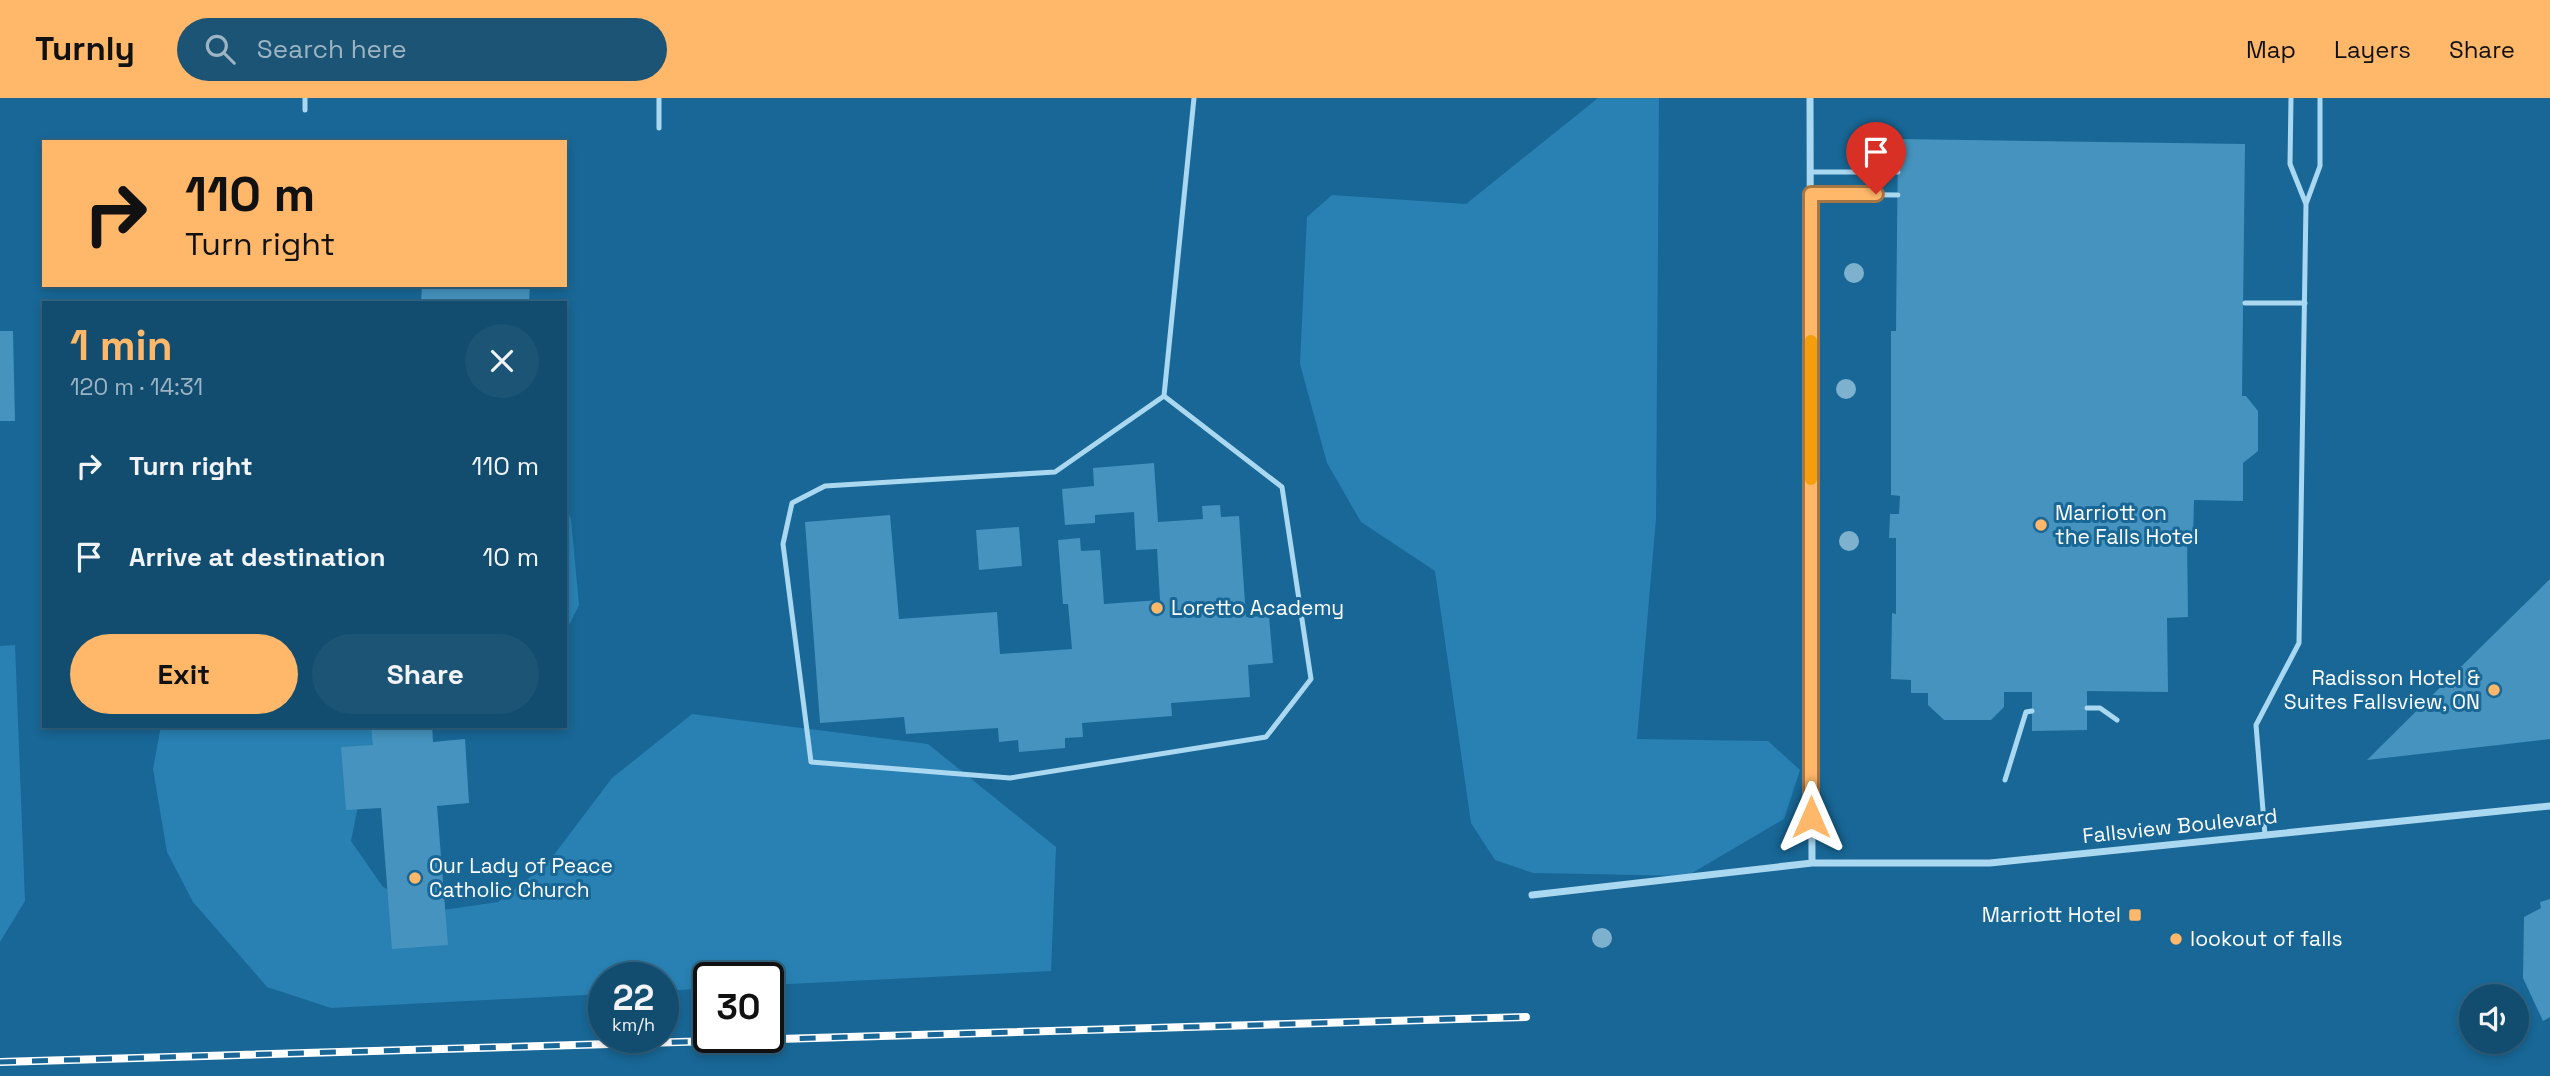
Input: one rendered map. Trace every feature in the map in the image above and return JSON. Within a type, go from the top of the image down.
[{"type":"street","points":[[1810,98],[1812,863]]},
{"type":"street","name":"Fallsview Boulevard","points":[[1532,895],[1812,863],[1990,863],[2550,806]]},
{"type":"lane","points":[[305,98],[305,110]]},
{"type":"lane","points":[[659,98],[659,128]]},
{"type":"lane","points":[[1164,397],[1282,487],[1311,679],[1266,737],[1010,778],[811,762],[783,544],[792,503],[825,486],[1055,472],[1164,397],[1194,98]]},
{"type":"lane","points":[[2291,98],[2290,164],[2306,204]]},
{"type":"lane","points":[[2265,835],[2256,725],[2299,643],[2306,204],[2320,166],[2320,98]]},
{"type":"lane","points":[[1810,172],[1898,172]]},
{"type":"lane","points":[[1811,194],[1898,195]]},
{"type":"lane","points":[[2245,303],[2305,303]]},
{"type":"lane","points":[[2087,708],[2100,708],[2117,720]]},
{"type":"lane","points":[[2005,780],[2026,712],[2032,711]]},
{"type":"shaded area","points":[[1598,98],[1659,98],[1656,519],[1637,739],[1768,741],[1800,770],[1784,819],[1687,876],[1533,873],[1495,860],[1471,823],[1435,571],[1361,522],[1327,463],[1300,364],[1307,217],[1332,195],[1466,204]]},
{"type":"shaded area","points":[[567,510],[571,519],[579,605],[567,629]]},
{"type":"shaded area","points":[[15,645],[25,901],[0,942],[0,646]]},
{"type":"shaded area","points":[[692,714],[928,744],[1056,847],[1051,971],[784,984],[784,962],[693,962],[693,989],[679,990],[679,962],[588,962],[588,995],[331,1008],[267,987],[193,902],[167,852],[153,769],[161,728],[386,728],[369,751],[351,841],[383,887],[436,911],[498,902],[547,864],[612,778]]},
{"type":"building","name":"Marriott on the Falls Hotel","points":[[1898,139],[2245,144],[2242,396],[2246,396],[2258,411],[2258,451],[2243,463],[2243,501],[2194,500],[2193,536],[2187,536],[2188,617],[2167,618],[2168,692],[2087,691],[2087,730],[2032,731],[2032,692],[2004,692],[2004,707],[1991,720],[1944,720],[1928,705],[1928,693],[1911,693],[1911,680],[1891,679],[1892,613],[1896,614],[1896,538],[1889,538],[1890,514],[1899,514],[1900,496],[1891,495],[1891,331],[1896,331]]},
{"type":"building","points":[[422,287],[530,287],[529,301],[421,301]]},
{"type":"building","points":[[0,331],[13,331],[15,421],[0,421]]},
{"type":"building","name":"Loretto Academy","points":[[1154,463],[1158,522],[1203,519],[1202,506],[1220,505],[1221,517],[1239,516],[1246,617],[1269,616],[1273,663],[1248,665],[1250,697],[1171,703],[1172,716],[1082,723],[1083,737],[1065,738],[1065,748],[1019,752],[1018,740],[999,742],[998,728],[906,734],[904,717],[820,723],[805,522],[890,515],[899,619],[997,612],[1000,654],[1072,649],[1068,604],[1063,604],[1058,540],[1080,538],[1081,551],[1100,550],[1104,604],[1160,600],[1157,549],[1136,550],[1134,512],[1095,515],[1095,523],[1065,525],[1062,489],[1094,486],[1093,468]]},
{"type":"building","points":[[1019,527],[1022,566],[979,570],[976,530]]},
{"type":"building","name":"Radisson Hotel & Suites Fallsview, ON","points":[[2550,579],[2550,739],[2367,760],[2486,642]]},
{"type":"building","name":"Our Lady of Peace Catholic Church","points":[[371,728],[432,728],[433,742],[465,739],[469,803],[437,806],[448,945],[392,949],[381,808],[346,810],[341,747],[373,745]]},
{"type":"building","points":[[2550,899],[2550,1017],[2543,1021],[2529,991],[2529,984],[2526,984],[2523,978],[2524,917],[2541,908],[2540,902]]},
{"type":"railway","points":[[0,1062],[1526,1017]]},
{"type":"slow traffic","points":[[1811,341],[1811,479]]},
{"type":"place","name":"Marriott on the Falls Hotel","points":[[2041,525]]},
{"type":"place","name":"Loretto Academy","points":[[1157,608]]},
{"type":"place","name":"Radisson Hotel & Suites Fallsview, ON","points":[[2494,690]]},
{"type":"place","name":"Our Lady of Peace Catholic Church","points":[[415,878]]},
{"type":"place","name":"Marriott Hotel","points":[[2135,915]]},
{"type":"place","name":"lookout of falls","points":[[2176,939]]},
{"type":"route","points":[[1811,817],[1811,194],[1876,194]]}]
